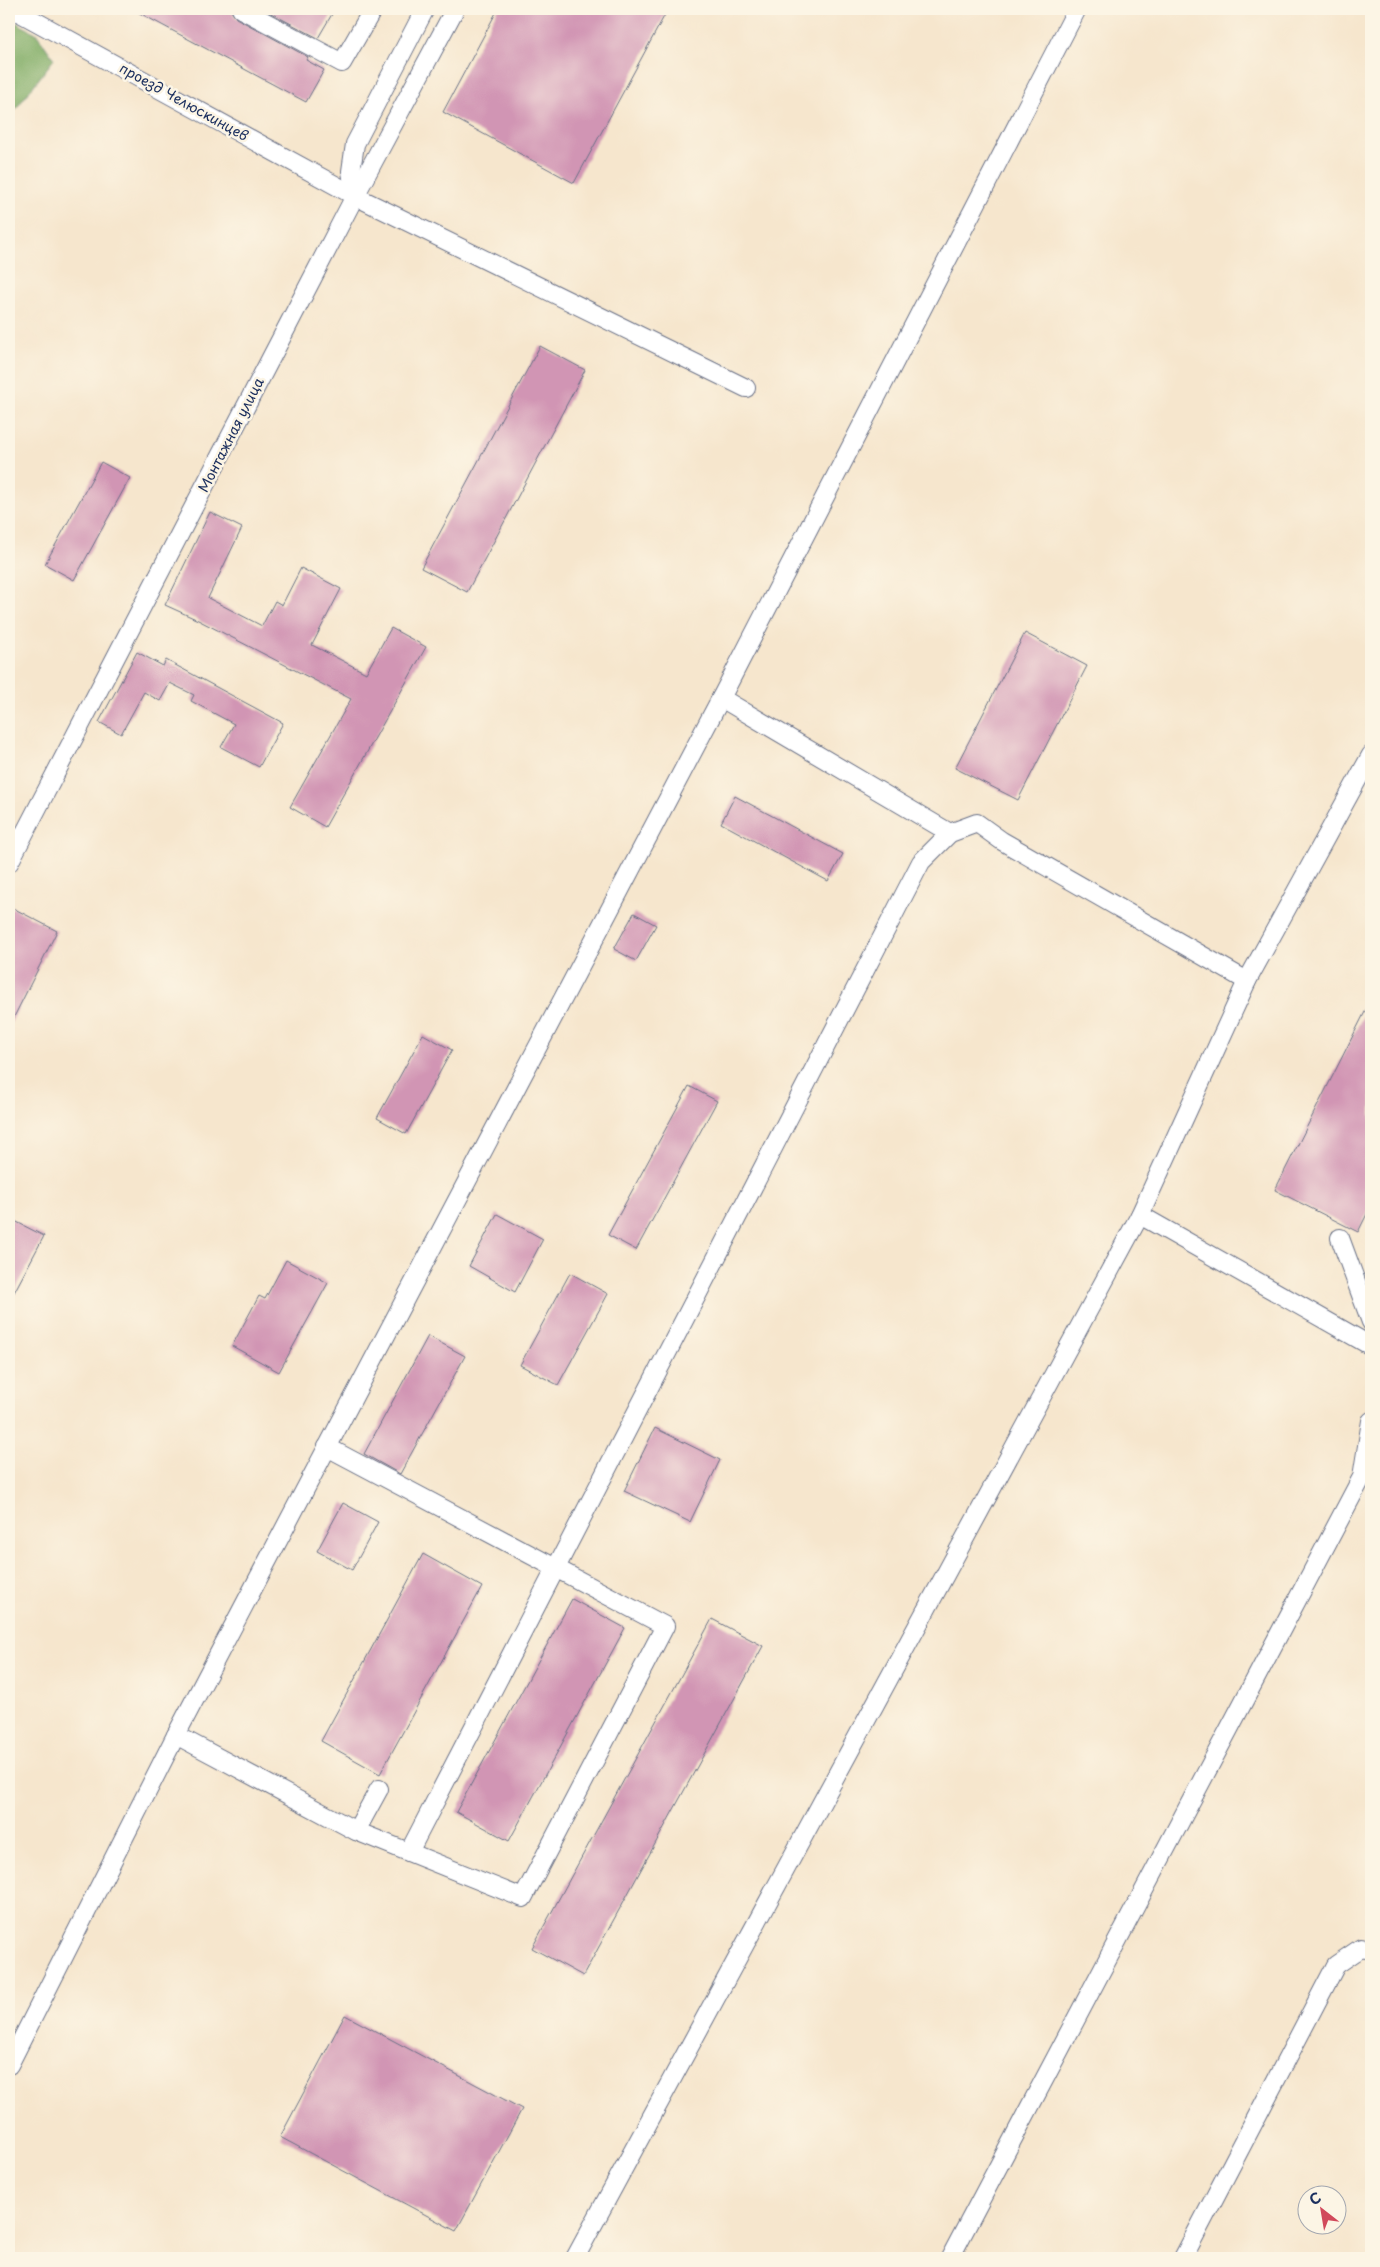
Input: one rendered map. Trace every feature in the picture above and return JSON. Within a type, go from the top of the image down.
[{"type":"street","name":"проезд Челюскинцев","points":[[13,9],[355,196],[746,388]]},
{"type":"street","points":[[241,9],[342,63],[373,9]]},
{"type":"street","points":[[355,196],[351,172],[355,144],[425,9]]},
{"type":"street","name":"Монтажная улица","points":[[9,863],[355,196],[455,9]]},
{"type":"street","points":[[9,2065],[176,1735],[722,698],[1077,9]]},
{"type":"street","points":[[722,698],[950,834]]},
{"type":"street","points":[[576,2258],[1140,1215],[1247,981],[1371,755]]},
{"type":"street","points":[[409,1852],[921,862],[950,834],[978,823],[1002,841],[1247,981]]},
{"type":"street","points":[[1140,1215],[1371,1346]]},
{"type":"street","points":[[1340,1238],[1371,1322]]},
{"type":"street","points":[[950,2258],[1362,1477],[1371,1421]]},
{"type":"street","points":[[176,1735],[356,1831],[523,1898],[664,1626],[327,1447]]},
{"type":"street","points":[[356,1831],[379,1789]]},
{"type":"street","points":[[1183,2258],[1336,1965],[1361,1948],[1371,1950]]},
{"type":"green space","points":[[9,19],[36,33],[54,59],[9,118]]},
{"type":"building","points":[[132,9],[230,9],[236,18],[308,57],[306,60],[324,70],[306,102]]},
{"type":"building","points":[[263,9],[335,9],[318,38]]},
{"type":"building","points":[[498,9],[668,9],[574,183],[443,112]]},
{"type":"building","points":[[540,346],[585,370],[467,592],[421,568]]},
{"type":"building","points":[[101,462],[130,478],[74,580],[45,564]]},
{"type":"building","points":[[210,512],[242,528],[208,598],[262,626],[275,601],[282,605],[301,568],[341,589],[312,645],[366,673],[391,628],[426,647],[325,827],[290,807],[351,699],[165,605]]},
{"type":"building","points":[[1025,633],[1087,666],[1018,800],[955,768]]},
{"type":"building","points":[[137,652],[163,666],[166,660],[283,723],[259,767],[221,747],[234,724],[191,701],[194,695],[170,683],[160,701],[144,692],[121,734],[99,722]]},
{"type":"building","points":[[735,796],[843,854],[828,881],[721,823]]},
{"type":"building","points":[[9,906],[57,931],[9,1027]]},
{"type":"building","points":[[634,913],[656,925],[636,961],[614,949]]},
{"type":"building","points":[[1371,1000],[1371,1206],[1358,1232],[1275,1190]]},
{"type":"building","points":[[423,1034],[452,1050],[406,1134],[377,1118]]},
{"type":"building","points":[[689,1086],[717,1101],[636,1250],[608,1235]]},
{"type":"building","points":[[497,1214],[543,1239],[515,1292],[469,1266]]},
{"type":"building","points":[[9,1218],[44,1236],[9,1302]]},
{"type":"building","points":[[286,1260],[328,1283],[279,1372],[232,1346],[259,1296],[265,1299]]},
{"type":"building","points":[[570,1273],[608,1294],[558,1385],[520,1365]]},
{"type":"building","points":[[428,1336],[465,1356],[400,1474],[364,1454]]},
{"type":"building","points":[[655,1428],[720,1460],[690,1522],[624,1491]]},
{"type":"building","points":[[343,1503],[378,1522],[352,1570],[317,1551]]},
{"type":"building","points":[[423,1554],[482,1587],[380,1774],[321,1741]]},
{"type":"building","points":[[572,1599],[625,1628],[509,1841],[456,1812]]},
{"type":"building","points":[[712,1619],[763,1646],[583,1976],[532,1948]]},
{"type":"building","points":[[345,2015],[522,2109],[456,2231],[280,2137]]}]
